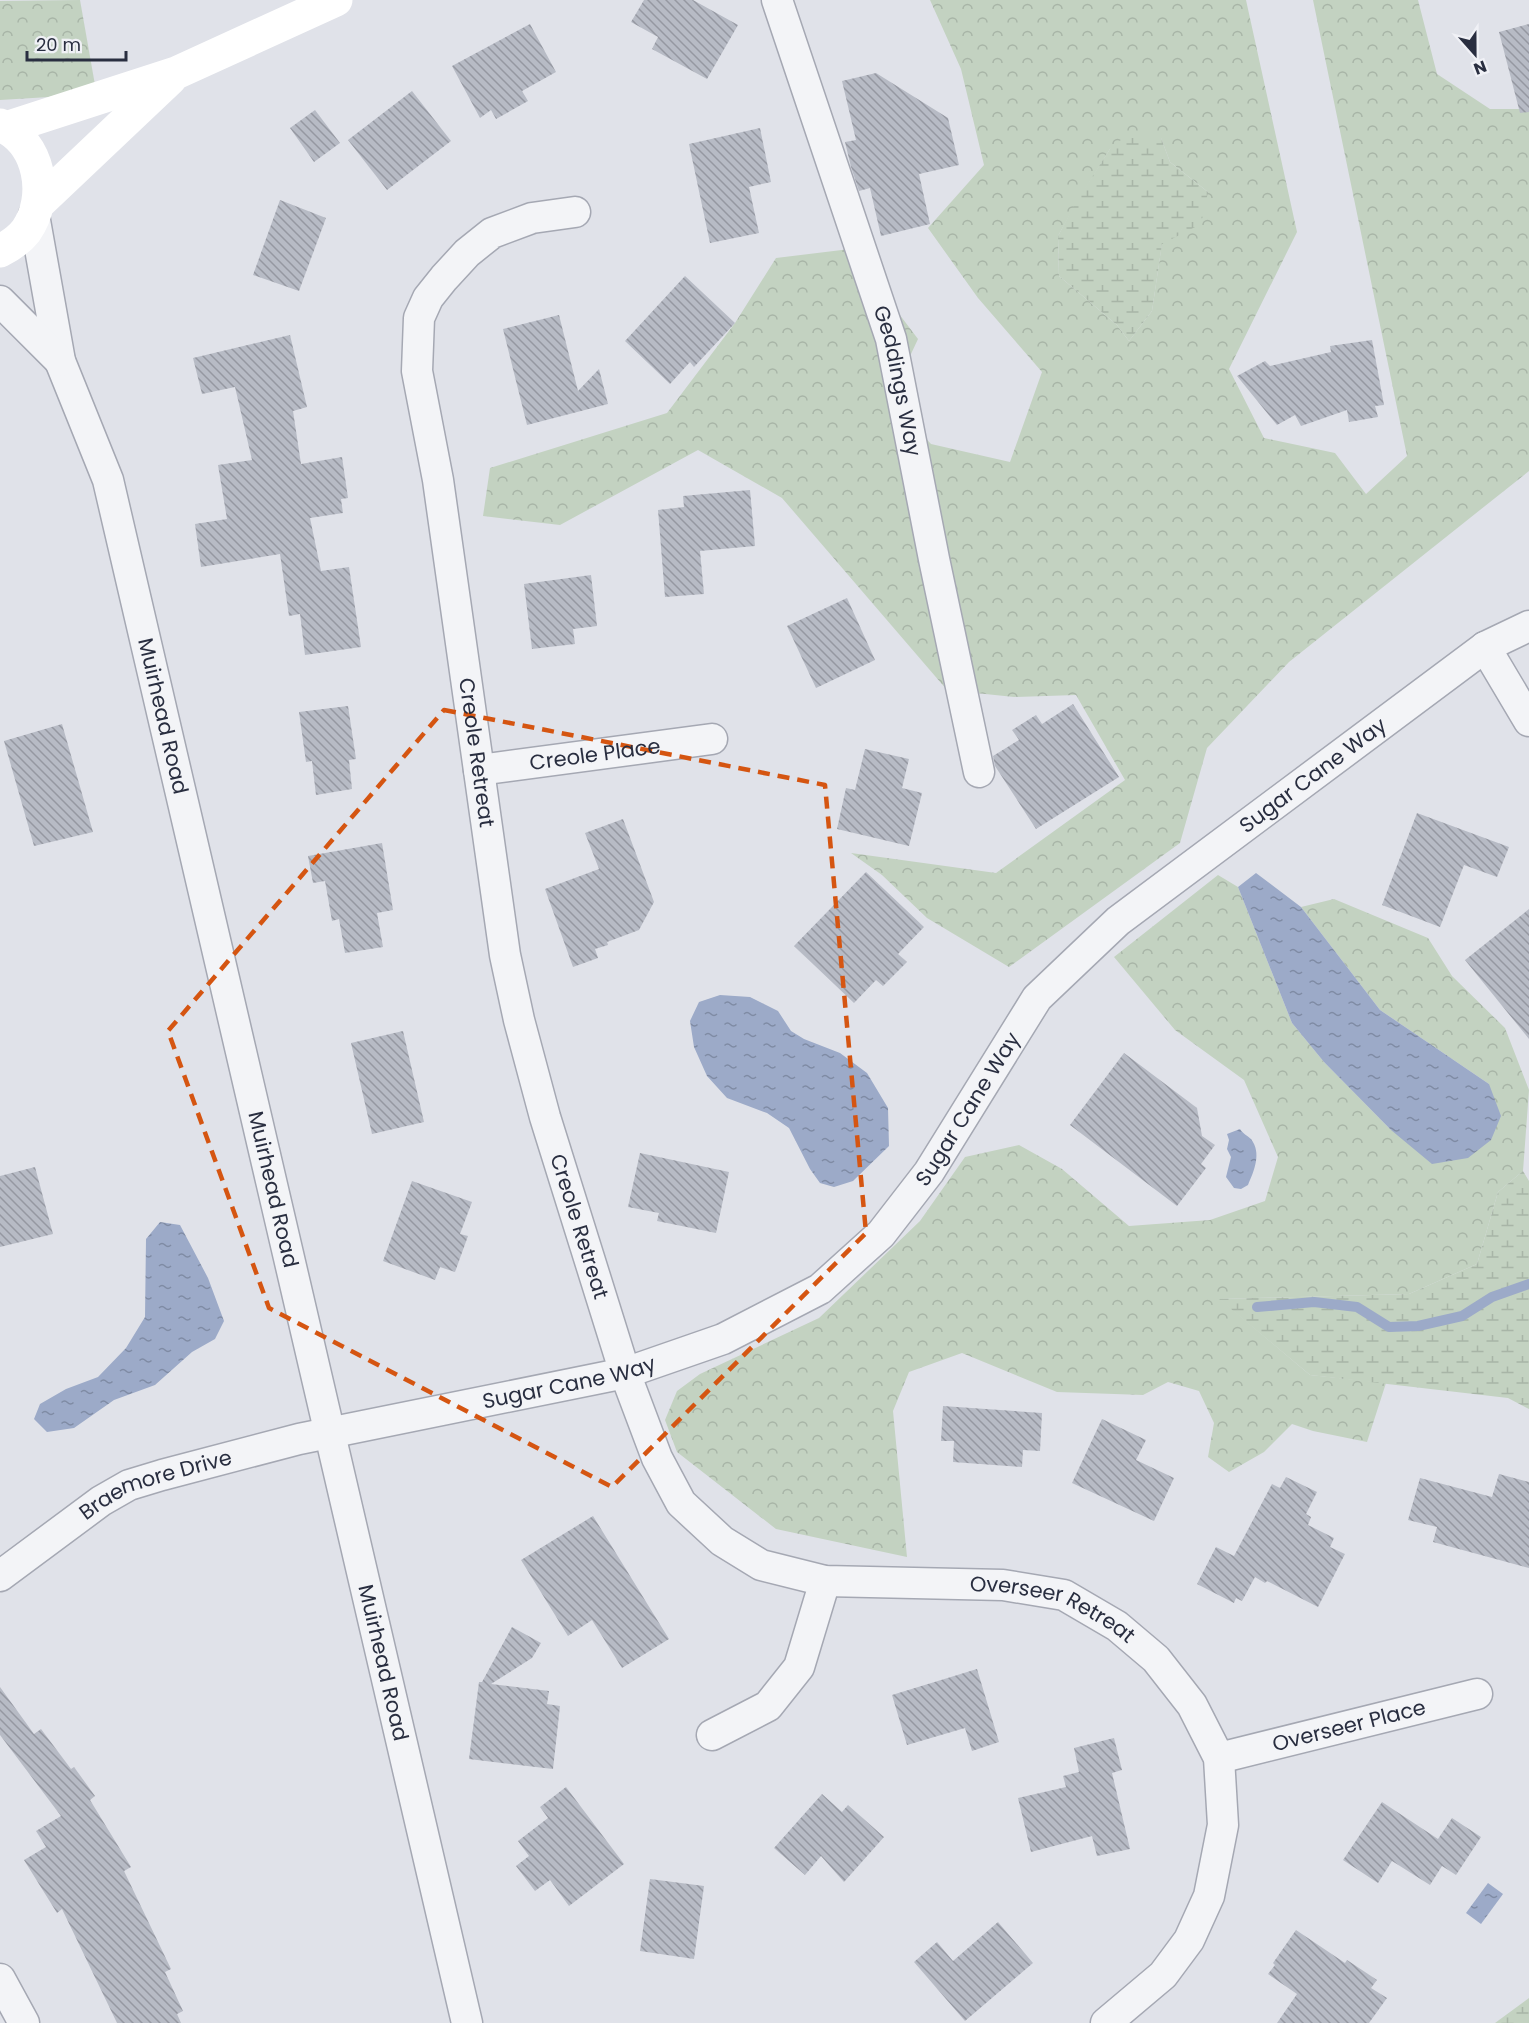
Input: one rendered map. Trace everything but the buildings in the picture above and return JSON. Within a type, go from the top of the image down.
[{"type":"main road","points":[[3,126],[176,74],[336,0]]},
{"type":"main road","points":[[0,251],[12,245],[25,231],[36,209],[176,74]]},
{"type":"main road","points":[[3,126],[22,142],[34,161],[39,182],[36,209]]},
{"type":"street","name":"Geddings Way","points":[[777,0],[891,339],[979,772]]},
{"type":"street","name":"Muirhead Road","points":[[36,209],[60,361],[108,480],[467,2023]]},
{"type":"street","name":"Creole Retreat","points":[[575,212],[532,218],[492,233],[467,253],[428,298],[419,318],[417,371],[438,480],[506,955],[519,1020],[545,1117],[625,1373]]},
{"type":"street","name":"Muirhead Road","points":[[0,301],[60,361]]},
{"type":"street","name":"Sugar Cane Way","points":[[330,1433],[625,1373],[723,1339],[820,1289],[881,1234],[929,1172],[1037,998],[1118,921],[1485,647],[1529,626]]},
{"type":"street","points":[[1485,647],[1529,721]]},
{"type":"street","name":"Creole Place","points":[[479,770],[712,739]]},
{"type":"street","name":"Overseer Retreat","points":[[625,1373],[657,1458],[681,1503],[722,1541],[761,1565],[825,1581],[1003,1585],[1064,1595],[1117,1626],[1156,1659],[1192,1705],[1219,1758],[1223,1825],[1209,1896],[1190,1940],[1162,1975],[1106,2023]]},
{"type":"street","name":"Braemore Drive","points":[[0,1576],[101,1501],[129,1485],[185,1468],[330,1433]]},
{"type":"street","points":[[712,1736],[768,1706],[799,1667],[825,1581]]},
{"type":"street","name":"Overseer Place","points":[[1219,1758],[1478,1694]]},
{"type":"street","points":[[0,1979],[24,2023]]},
{"type":"highlighted area","points":[[444,710],[825,785],[866,1233],[612,1487],[269,1308],[168,1031]]},
{"type":"green space","points":[[80,0],[95,85],[49,97],[0,100],[0,1]]},
{"type":"green space","points":[[930,0],[1246,0],[1297,232],[1229,369],[1264,438],[1335,453],[1366,494],[1407,456],[1313,0],[1418,0],[1437,74],[1490,109],[1529,109],[1529,471],[1289,662],[1207,748],[1180,843],[1009,967],[927,918],[882,875],[851,853],[996,873],[1125,780],[1076,695],[1014,697],[947,690],[782,498],[698,450],[560,525],[483,516],[490,468],[667,413],[735,323],[776,258],[850,249],[918,339],[890,399],[931,444],[1010,462],[1042,372],[978,298],[928,228],[984,165],[961,69]],"holes":[[[1161,138],[1170,162],[1208,192],[1162,243],[1152,311],[1129,341],[1117,325],[1059,276],[1058,236],[1110,149]]]},
{"type":"green space","points":[[1128,134],[1161,138],[1170,162],[1208,192],[1201,224],[1162,244],[1152,311],[1129,341],[1117,325],[1059,276],[1058,236],[1076,202],[1110,149]]},
{"type":"green space","points":[[1218,875],[1238,887],[1292,1023],[1324,1062],[1391,1130],[1489,1084],[1380,1010],[1301,907],[1334,899],[1428,938],[1452,976],[1505,1028],[1529,1090],[1523,1171],[1498,1192],[1477,1264],[1409,1294],[1220,1299],[1310,1375],[1386,1383],[1367,1442],[1313,1431],[1292,1424],[1264,1452],[1229,1472],[1208,1457],[1214,1423],[1199,1391],[1168,1382],[1143,1395],[1057,1392],[962,1353],[909,1372],[893,1411],[907,1557],[776,1529],[677,1452],[665,1420],[677,1391],[700,1374],[819,1318],[920,1221],[965,1157],[1019,1145],[1062,1169],[1129,1226],[1210,1220],[1265,1201],[1278,1157],[1244,1080],[1175,1030],[1114,957]]},
{"type":"green space","points":[[1523,1171],[1529,1181],[1529,1409],[1508,1398],[1310,1375],[1219,1299],[1409,1294],[1477,1264],[1498,1192]]},
{"type":"green space","points":[[1529,1998],[1529,2023],[1495,2023]]},
{"type":"water","points":[[1256,873],[1301,907],[1380,1010],[1489,1084],[1501,1116],[1491,1140],[1468,1158],[1432,1164],[1391,1130],[1324,1062],[1292,1023],[1238,887]]},
{"type":"water","points":[[720,995],[750,997],[778,1011],[791,1031],[804,1039],[840,1053],[867,1073],[888,1108],[889,1146],[853,1181],[834,1187],[820,1183],[810,1169],[789,1128],[767,1113],[727,1098],[707,1076],[694,1047],[690,1021],[699,1002]]},
{"type":"water","points":[[1240,1129],[1251,1139],[1256,1150],[1254,1168],[1248,1185],[1241,1189],[1234,1188],[1226,1177],[1231,1157],[1227,1149],[1229,1140],[1227,1134]]},
{"type":"water","points":[[160,1222],[180,1225],[208,1278],[224,1321],[215,1339],[192,1352],[155,1385],[114,1400],[74,1428],[47,1432],[34,1419],[40,1404],[66,1389],[98,1377],[126,1348],[145,1317],[146,1239]]},
{"type":"water","points":[[1488,1883],[1503,1894],[1481,1924],[1466,1913]]},
{"type":"waterway","points":[[1257,1307],[1314,1302],[1357,1307],[1389,1327],[1418,1326],[1462,1316],[1492,1297],[1529,1284]]}]
